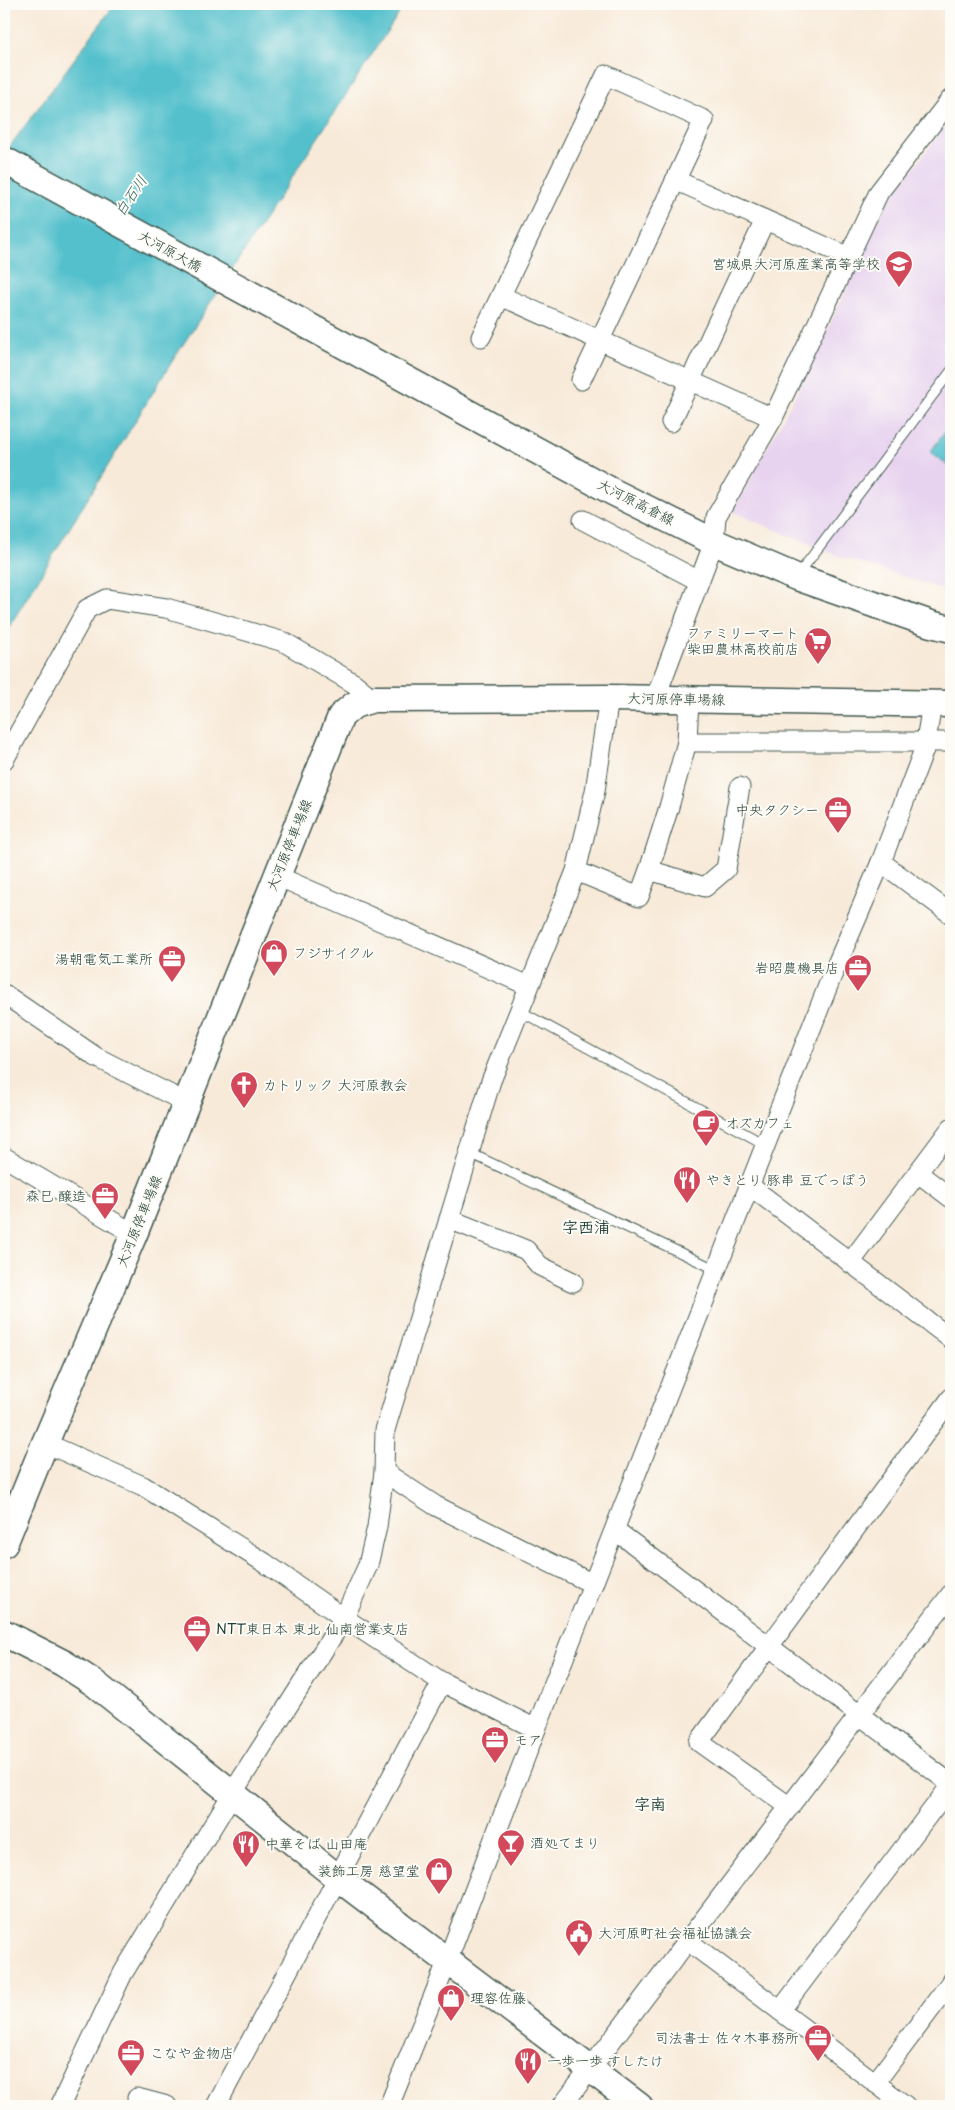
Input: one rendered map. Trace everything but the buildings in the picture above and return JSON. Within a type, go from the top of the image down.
[{"type":"main road","name":"大河原大橋","points":[[4,160],[335,342]]},
{"type":"main road","name":"大河原高倉線","points":[[335,342],[613,492],[714,542],[796,577],[931,624],[951,629]]},
{"type":"main road","name":"大河原停車場線","points":[[4,1544],[134,1234],[341,716],[354,705],[373,699],[609,698],[942,704]]},
{"type":"main road","points":[[4,1633],[63,1663],[94,1683],[338,1878],[639,2106]]},
{"type":"street","points":[[481,337],[606,75],[704,120],[581,380]]},
{"type":"street","points":[[655,699],[714,542],[716,518],[773,418],[880,192],[951,99]]},
{"type":"street","points":[[675,180],[849,257]]},
{"type":"street","points":[[671,422],[765,220]]},
{"type":"street","points":[[501,296],[773,418]]},
{"type":"street","points":[[583,520],[699,581]]},
{"type":"street","points":[[4,760],[87,609],[107,599],[166,608],[284,642],[355,684],[373,699]]},
{"type":"street","points":[[60,2106],[123,1973],[344,1618],[368,1565],[377,1527],[384,1472],[385,1430],[492,1081],[576,871],[595,791],[609,698]]},
{"type":"street","points":[[576,871],[639,897],[669,807],[687,742],[689,699]]},
{"type":"street","points":[[389,2106],[831,978],[881,862],[942,704]]},
{"type":"street","points":[[687,742],[951,742]]},
{"type":"street","points":[[649,870],[705,887],[726,870],[740,787]]},
{"type":"street","points":[[881,862],[951,914]]},
{"type":"street","points":[[277,876],[529,986]]},
{"type":"street","points":[[4,994],[96,1057],[187,1103]]},
{"type":"street","points":[[850,1263],[951,1128]]},
{"type":"street","points":[[4,1156],[134,1234]]},
{"type":"street","points":[[918,1173],[951,1198]]},
{"type":"street","points":[[750,1186],[951,1339]]},
{"type":"street","points":[[449,1219],[526,1250],[540,1266],[573,1282]]},
{"type":"street","points":[[790,1807],[699,1742],[951,1398]]},
{"type":"street","points":[[45,1443],[143,1486],[265,1563],[344,1618],[442,1682],[536,1729]]},
{"type":"street","points":[[384,1472],[436,1506],[593,1584]]},
{"type":"street","points":[[615,1530],[951,1785],[780,2011]]},
{"type":"street","points":[[562,2106],[951,1594]]},
{"type":"street","points":[[216,2106],[442,1682]]},
{"type":"street","points":[[688,1941],[906,2106]]},
{"type":"street","points":[[875,2083],[951,1982]]},
{"type":"street","points":[[137,2098],[167,2106]]},
{"type":"lane","points":[[796,577],[951,371]]},
{"type":"lane","points":[[520,1011],[766,1146]]},
{"type":"lane","points":[[470,1153],[716,1270]]},
{"type":"shaded area","name":"宮城県大河原産業高等学校","points":[[951,119],[951,592],[838,556],[733,512],[808,372],[886,204]]},
{"type":"water","name":"白石川","points":[[115,4],[405,4],[173,360],[4,635],[4,154]]},
{"type":"water","points":[[951,424],[951,468],[930,452]]},
{"type":"place","name":"宮城県大河原産業高等学校","points":[[899,288]]},
{"type":"place","name":"ファミリーマート 柴田農林高校前店","points":[[818,665]]},
{"type":"place","name":"中央タクシー","points":[[838,834]]},
{"type":"place","name":"フジサイクル","points":[[274,977]]},
{"type":"place","name":"湯朝電気工業所","points":[[172,983]]},
{"type":"place","name":"岩昭農機具店","points":[[858,992]]},
{"type":"place","name":"カトリック 大河原教会","points":[[244,1109]]},
{"type":"place","name":"オズカフェ","points":[[706,1147]]},
{"type":"place","name":"やきとり 豚串 豆でっぽう","points":[[687,1204]]},
{"type":"place","name":"森巳 醸造","points":[[105,1220]]},
{"type":"place","name":"NTT東日本 東北 仙南営業支店","points":[[197,1653]]},
{"type":"place","name":"モア","points":[[495,1764]]},
{"type":"place","name":"酒処てまり","points":[[511,1867]]},
{"type":"place","name":"中華そば 山田庵","points":[[246,1868]]},
{"type":"place","name":"装飾工房 慈望堂","points":[[439,1895]]},
{"type":"place","name":"大河原町社会福祉協議会","points":[[579,1957]]},
{"type":"place","name":"理容佐藤","points":[[451,2022]]},
{"type":"place","name":"司法書士 佐々木事務所","points":[[818,2062]]},
{"type":"place","name":"こなや金物店","points":[[131,2077]]},
{"type":"place","name":"一歩一歩 すしたけ","points":[[528,2085]]},
{"type":"district","name":"字西浦","points":[[586,1227]]},
{"type":"district","name":"字南","points":[[650,1804]]}]
